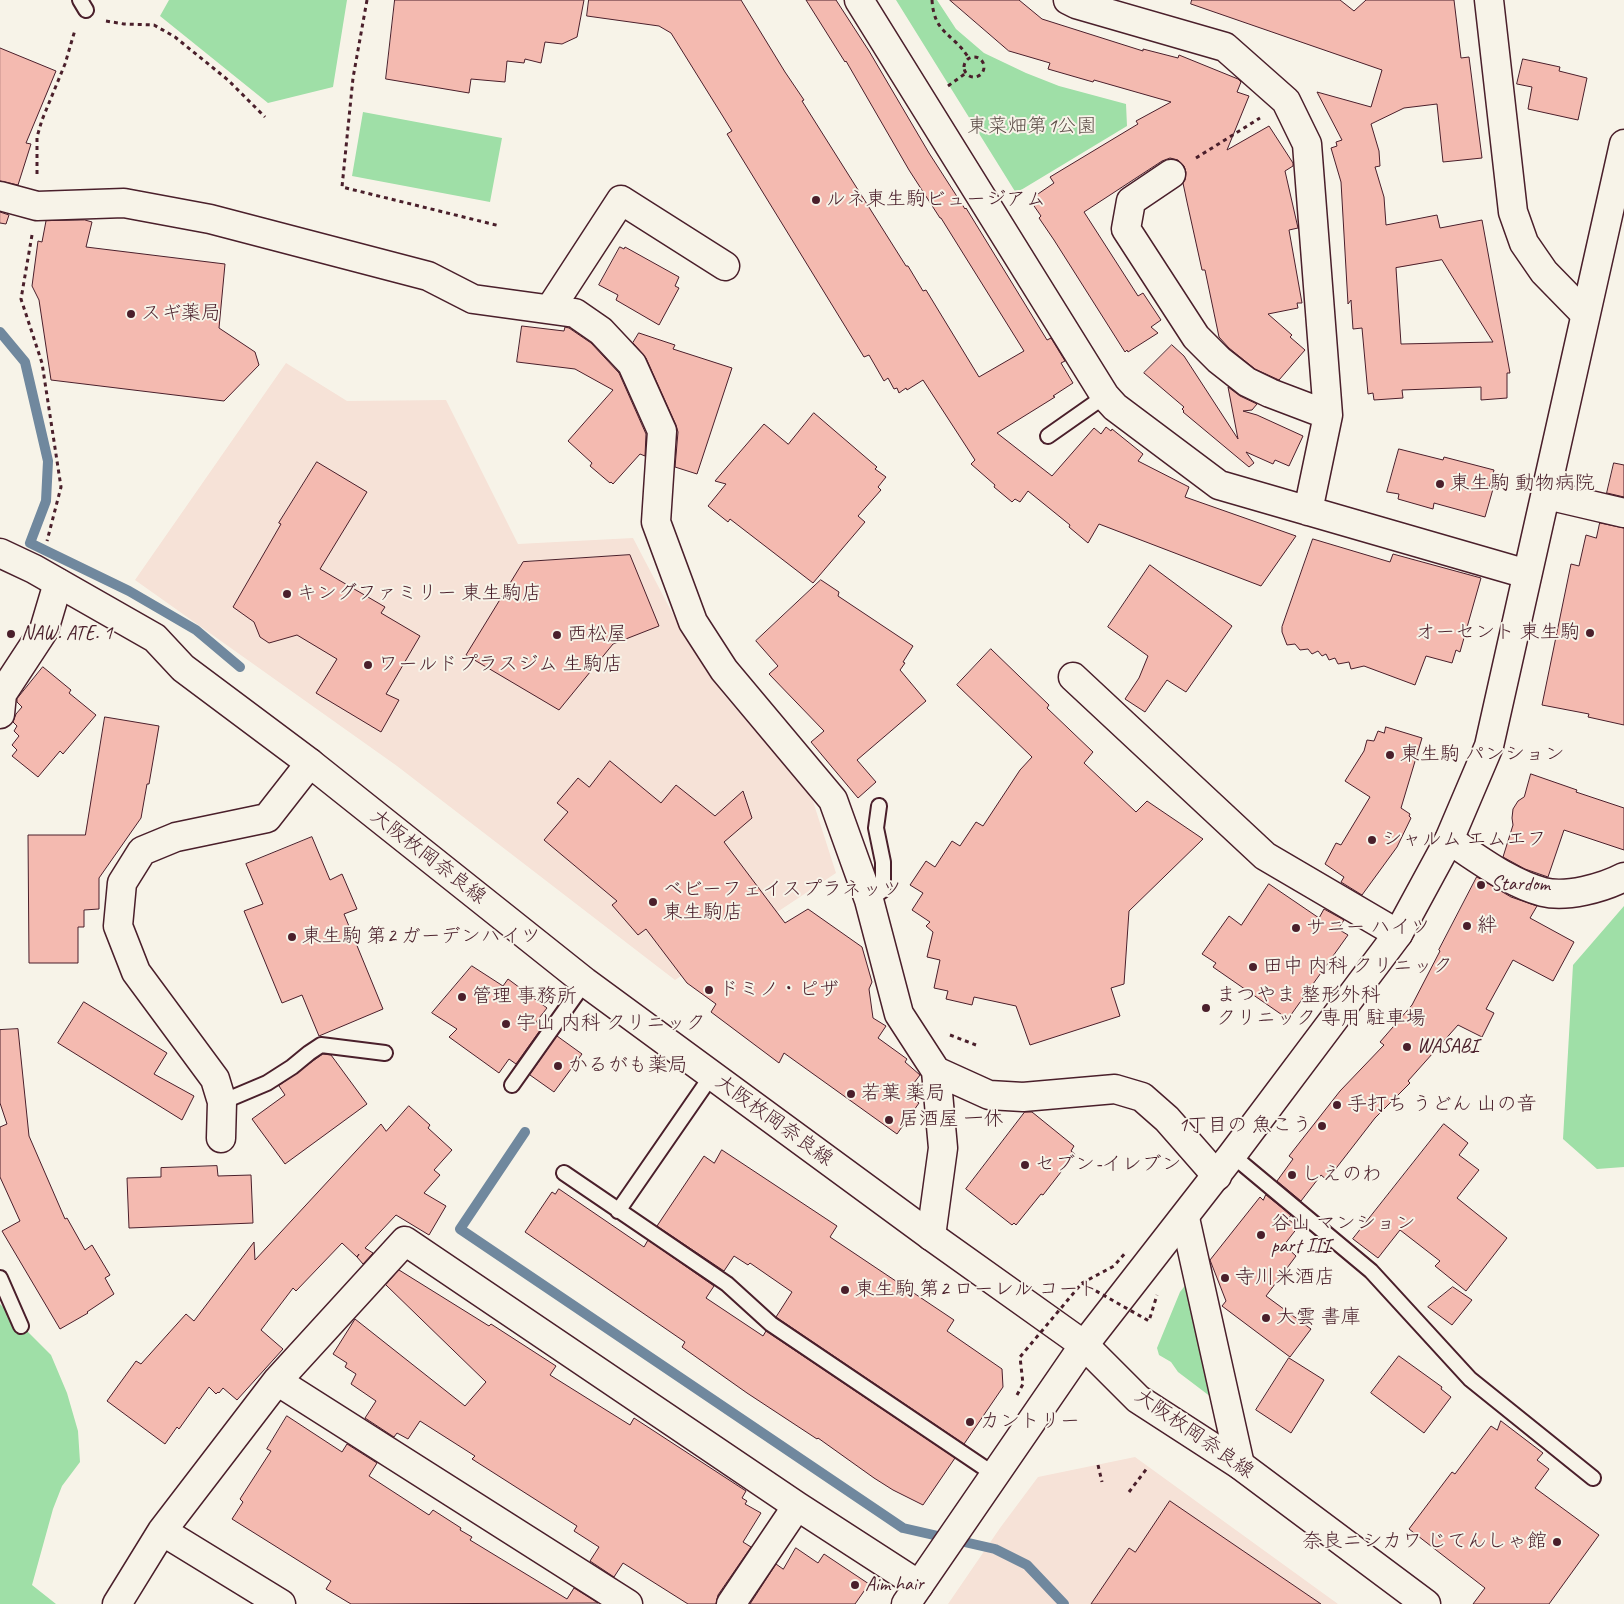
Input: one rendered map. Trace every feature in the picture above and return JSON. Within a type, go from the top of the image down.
[{"type":"street","points":[[859,0],[1105,396],[1115,407],[1219,485],[1527,574]]},
{"type":"street","points":[[1068,0],[1076,4],[1225,47],[1286,101],[1307,144],[1328,415],[1308,511]]},
{"type":"street","points":[[1488,0],[1513,212],[1524,243],[1544,272],[1585,314]]},
{"type":"street","points":[[117,1604],[162,1531],[277,1381],[405,1241],[797,1506],[913,1594],[1084,1345],[1185,1218],[1398,934],[1449,840],[1490,746],[1527,574],[1547,495],[1585,314],[1619,194],[1624,144]]},
{"type":"street","points":[[1171,174],[1131,201],[1126,229],[1196,337],[1219,360],[1247,382],[1270,393],[1328,415]]},
{"type":"street","points":[[0,196],[37,206],[124,202],[210,219],[428,276],[473,299],[575,313],[601,331],[632,364],[662,431],[656,522],[694,622],[724,670],[833,800],[869,900],[899,1014],[936,1071],[943,1148],[931,1236]]},
{"type":"street","points":[[550,309],[621,200],[724,266]]},
{"type":"street","points":[[1547,495],[1624,513]]},
{"type":"street","name":"大阪枚岡奈良線","points":[[0,553],[34,569],[155,638],[183,668],[310,764],[585,982],[931,1236],[1084,1345],[1138,1399],[1240,1465],[1426,1604]]},
{"type":"street","points":[[0,714],[2,694],[44,630],[58,583]]},
{"type":"street","points":[[1073,676],[1265,856],[1398,934]]},
{"type":"street","points":[[221,1138],[222,1102],[215,1079],[136,972],[118,926],[122,883],[142,850],[176,837],[267,818],[310,764]]},
{"type":"street","points":[[1449,840],[1511,880],[1543,892],[1565,894],[1609,885],[1624,877]]},
{"type":"street","points":[[936,1071],[989,1094],[1023,1097],[1115,1089],[1142,1097],[1224,1165]]},
{"type":"street","points":[[1185,1218],[1240,1465]]},
{"type":"street","points":[[277,1381],[628,1604]]},
{"type":"street","points":[[731,1604],[797,1506]]},
{"type":"street","points":[[162,1531],[281,1604]]},
{"type":"lane","points":[[1048,436],[1105,396]]},
{"type":"lane","points":[[869,900],[883,890],[882,862],[876,828],[879,806]]},
{"type":"lane","points":[[512,1085],[585,982]]},
{"type":"lane","points":[[222,1102],[267,1083],[322,1045],[385,1053]]},
{"type":"lane","points":[[618,1211],[712,1075]]},
{"type":"lane","points":[[1224,1165],[1371,1271],[1470,1379],[1593,1478]]},
{"type":"lane","points":[[564,1173],[727,1284],[771,1324],[995,1475]]},
{"type":"lane","points":[[0,1278],[21,1326]]},
{"type":"path","points":[[367,0],[353,78],[342,187],[500,226]]},
{"type":"path","points":[[932,0],[933,15],[944,33],[963,49],[968,57]]},
{"type":"path","points":[[34,569],[48,539],[61,487],[42,363],[21,299],[37,206],[37,137],[65,64],[83,5],[105,21],[154,25],[175,37],[228,80],[265,117]]},
{"type":"path","points":[[968,57],[979,57],[985,63],[983,72],[976,77],[968,76],[964,70],[963,62],[968,57]]},
{"type":"path","points":[[943,90],[966,73]]},
{"type":"path","points":[[1171,174],[1286,101]]},
{"type":"path","points":[[1017,1395],[1023,1384],[1020,1357],[1082,1283],[1114,1266],[1126,1252]]},
{"type":"path","points":[[1082,1283],[1149,1321],[1157,1295]]},
{"type":"path","points":[[1098,1465],[1102,1482]]},
{"type":"path","points":[[1129,1492],[1148,1467]]},
{"type":"shaded area","points":[[286,363],[347,401],[446,400],[518,544],[633,538],[678,624],[723,694],[811,795],[836,873],[675,980],[397,766],[135,580]]},
{"type":"shaded area","points":[[1135,1457],[1338,1604],[948,1604],[1000,1528],[1038,1477]]},
{"type":"green space","points":[[169,0],[347,0],[333,87],[268,103],[160,16]]},
{"type":"green space","name":"東菜畑第1公園","points":[[896,0],[937,0],[956,29],[984,53],[1059,86],[1126,104],[1127,126],[1016,193]]},
{"type":"green space","points":[[363,112],[502,138],[490,202],[352,176]]},
{"type":"green space","points":[[1624,906],[1624,1167],[1597,1169],[1563,1139],[1573,965]]},
{"type":"green space","points":[[1191,1278],[1211,1397],[1178,1372],[1171,1362],[1159,1355],[1157,1348],[1180,1292]]},
{"type":"green space","points":[[0,1304],[51,1355],[67,1393],[78,1431],[80,1462],[62,1486],[53,1509],[32,1585],[56,1604],[0,1604]]},
{"type":"building","points":[[395,0],[584,0],[577,37],[562,44],[545,42],[541,63],[525,59],[524,63],[507,61],[505,82],[471,79],[469,93],[386,79]]},
{"type":"building","points":[[589,0],[741,0],[906,266],[908,266],[923,291],[926,290],[979,377],[1024,351],[909,170],[846,61],[806,0],[836,0],[869,51],[929,153],[966,208],[1047,340],[1051,338],[1065,361],[1061,363],[1073,383],[1053,396],[1055,397],[997,433],[1052,476],[1094,428],[1101,434],[1106,427],[1111,431],[1112,429],[1143,454],[1138,461],[1189,487],[1185,497],[1296,536],[1261,586],[1099,524],[1088,543],[1069,527],[1070,525],[1028,491],[1020,502],[1015,499],[1012,502],[994,487],[995,485],[971,464],[975,460],[923,380],[899,393],[897,388],[894,389],[888,378],[884,381],[869,355],[864,357],[727,134],[732,131],[671,33],[659,26],[587,16]]},
{"type":"building","points":[[950,0],[1019,0],[1042,19],[1143,51],[1143,49],[1178,58],[1179,55],[1238,79],[1241,82],[1237,92],[1249,96],[1227,150],[1269,126],[1293,163],[1293,166],[1285,171],[1298,228],[1289,230],[1302,303],[1297,303],[1298,308],[1268,314],[1292,335],[1290,337],[1305,350],[1279,380],[1255,369],[1229,348],[1219,337],[1205,270],[1202,270],[1183,183],[1186,172],[1184,166],[1178,160],[1170,158],[1162,161],[1084,212],[1138,296],[1143,293],[1161,320],[1151,327],[1158,333],[1128,352],[1127,350],[1125,352],[1039,218],[1041,216],[1032,203],[1037,199],[1035,196],[1054,183],[1050,177],[1138,124],[1136,121],[1171,102],[1048,69],[1050,63],[1009,51]]},
{"type":"building","points":[[1192,0],[1340,0],[1354,11],[1366,0],[1454,0],[1461,58],[1469,57],[1482,158],[1443,162],[1437,104],[1404,108],[1371,124],[1379,151],[1380,166],[1375,167],[1384,197],[1386,225],[1437,215],[1440,228],[1482,220],[1510,373],[1507,373],[1507,398],[1481,400],[1481,387],[1402,390],[1403,398],[1374,400],[1373,393],[1368,394],[1362,328],[1353,329],[1351,300],[1348,304],[1341,182],[1331,148],[1337,146],[1336,142],[1342,140],[1317,92],[1371,107],[1382,70],[1191,4]],"holes":[[[1442,260],[1493,342],[1401,344],[1396,268]]]},
{"type":"building","points":[[0,48],[56,71],[26,143],[31,144],[18,185],[0,181]]},
{"type":"building","points":[[1523,59],[1560,67],[1559,71],[1587,78],[1578,120],[1528,109],[1532,87],[1517,84]]},
{"type":"building","points":[[0,212],[9,215],[6,224],[0,223]]},
{"type":"building","name":"スギ薬局","points":[[85,220],[92,222],[86,247],[225,264],[219,328],[255,352],[259,365],[224,401],[51,380],[39,300],[32,286],[38,241],[42,242],[46,221]]},
{"type":"building","points":[[620,247],[624,249],[625,247],[679,277],[675,286],[679,288],[659,325],[616,300],[618,295],[599,285]]},
{"type":"building","points":[[522,326],[564,331],[565,327],[569,328],[591,343],[619,373],[646,434],[645,456],[640,454],[613,484],[590,466],[592,463],[568,441],[613,390],[575,369],[517,362]]},
{"type":"building","points":[[639,333],[675,345],[673,349],[732,368],[697,474],[675,467],[678,432],[646,358],[633,343]]},
{"type":"building","points":[[1172,345],[1184,356],[1238,439],[1228,387],[1240,396],[1257,404],[1252,410],[1243,411],[1257,415],[1303,436],[1289,466],[1275,460],[1273,464],[1246,452],[1254,463],[1249,467],[1183,412],[1182,409],[1184,407],[1144,373]]},
{"type":"building","points":[[814,413],[886,477],[878,487],[881,490],[858,516],[865,522],[813,583],[730,519],[728,522],[708,506],[726,484],[715,481],[764,424],[788,444]]},
{"type":"building","name":"東生駒 動物病院","points":[[1399,449],[1443,460],[1444,457],[1494,470],[1489,488],[1493,489],[1485,517],[1434,503],[1433,509],[1398,499],[1399,494],[1387,492]]},
{"type":"building","points":[[317,462],[367,492],[320,569],[385,607],[381,613],[420,636],[386,694],[399,700],[381,732],[316,693],[337,659],[297,635],[269,643],[260,637],[254,622],[233,607],[281,524],[279,523]]},
{"type":"building","points":[[1614,463],[1624,465],[1624,497],[1607,493]]},
{"type":"building","name":"オーセント 東生駒","points":[[1600,523],[1624,528],[1624,725],[1588,717],[1589,714],[1542,705],[1571,564],[1579,566],[1586,535],[1596,538]]},
{"type":"building","points":[[1313,539],[1390,562],[1393,554],[1481,578],[1460,652],[1456,650],[1452,663],[1426,656],[1415,685],[1364,666],[1351,669],[1349,662],[1338,664],[1335,658],[1329,660],[1326,654],[1322,656],[1318,651],[1312,654],[1308,649],[1300,650],[1295,644],[1287,645],[1282,627]]},
{"type":"building","name":"西松屋","points":[[630,555],[659,626],[613,644],[559,710],[466,655],[523,562]]},
{"type":"building","points":[[1150,565],[1232,626],[1186,692],[1167,680],[1145,712],[1125,699],[1139,678],[1148,656],[1108,627]]},
{"type":"building","points":[[821,580],[839,592],[838,596],[913,646],[900,670],[926,701],[857,760],[876,782],[858,798],[811,742],[824,731],[769,674],[778,666],[756,641]]},
{"type":"building","points":[[991,649],[1049,705],[1047,708],[1093,752],[1084,763],[1136,812],[1147,801],[1203,839],[1129,911],[1124,984],[1111,988],[1120,1016],[1030,1045],[1016,1006],[974,997],[972,1005],[946,999],[948,991],[934,988],[940,960],[927,957],[933,932],[926,926],[930,922],[912,910],[923,893],[910,885],[926,861],[935,867],[952,841],[960,846],[976,822],[983,826],[1020,770],[1032,757],[957,685]]},
{"type":"building","points":[[43,667],[71,690],[69,693],[96,715],[63,754],[60,751],[38,777],[12,756],[17,750],[12,745],[19,736],[14,731],[17,726],[13,722],[16,714],[22,707],[17,702],[17,699]]},
{"type":"building","points":[[105,717],[159,726],[141,818],[99,878],[99,909],[84,910],[84,927],[78,927],[78,963],[29,963],[28,835],[85,835]]},
{"type":"building","points":[[1386,727],[1422,738],[1401,808],[1410,814],[1411,818],[1397,847],[1362,895],[1341,882],[1344,877],[1325,864],[1336,843],[1341,845],[1370,797],[1345,781],[1364,751],[1367,740],[1374,741],[1378,731],[1384,733]]},
{"type":"building","points":[[610,761],[661,803],[676,785],[715,816],[743,791],[752,818],[724,842],[785,923],[808,909],[862,947],[872,982],[869,989],[873,1018],[886,1026],[878,1038],[907,1059],[905,1062],[920,1075],[911,1087],[921,1094],[916,1101],[919,1103],[897,1134],[784,1053],[779,1063],[711,1012],[716,1004],[687,983],[646,929],[638,935],[612,905],[617,901],[544,840],[568,812],[557,803],[578,778],[589,787]]},
{"type":"building","points":[[1531,774],[1624,808],[1624,850],[1564,830],[1548,877],[1525,869],[1503,857],[1513,825],[1513,809],[1518,801],[1524,797]]},
{"type":"building","name":"東生駒 第2 ガーデンハイツ","points":[[312,837],[330,880],[342,874],[357,909],[344,914],[383,1009],[319,1036],[302,995],[282,1003],[244,911],[263,904],[246,864]]},
{"type":"building","points":[[1477,877],[1511,897],[1537,906],[1530,918],[1574,942],[1553,981],[1513,960],[1486,1009],[1494,1013],[1482,1037],[1458,1025],[1408,1081],[1410,1083],[1375,1118],[1327,1180],[1321,1175],[1301,1201],[1277,1181],[1293,1159],[1289,1156],[1340,1091],[1384,1045],[1380,1042],[1412,1005]]},
{"type":"building","points":[[1269,884],[1319,918],[1324,909],[1344,920],[1338,929],[1348,935],[1288,1019],[1213,967],[1216,963],[1202,954],[1229,916],[1241,925]]},
{"type":"building","points":[[472,966],[503,986],[508,979],[547,1008],[536,1022],[543,1026],[516,1064],[509,1059],[499,1073],[449,1037],[457,1029],[432,1013]]},
{"type":"building","points":[[84,1002],[167,1053],[154,1074],[194,1096],[182,1120],[58,1043]]},
{"type":"building","points":[[18,1029],[29,1136],[65,1219],[67,1218],[85,1250],[92,1245],[110,1275],[105,1278],[114,1294],[88,1313],[60,1329],[2,1231],[20,1221],[0,1177],[0,1127],[7,1124],[0,1103],[0,1030]]},
{"type":"building","name":"かるがも薬局","points":[[557,1036],[582,1054],[554,1092],[530,1075]]},
{"type":"building","points":[[323,1054],[331,1055],[367,1104],[285,1164],[252,1119],[285,1095],[279,1086]]},
{"type":"building","points":[[409,1106],[430,1125],[428,1128],[452,1150],[434,1170],[440,1175],[424,1193],[446,1206],[429,1235],[396,1215],[365,1248],[373,1253],[363,1264],[342,1243],[296,1291],[293,1288],[261,1330],[283,1349],[237,1400],[223,1388],[216,1394],[209,1387],[179,1429],[177,1427],[165,1444],[107,1401],[136,1361],[141,1364],[186,1314],[194,1321],[254,1242],[255,1260],[381,1124],[386,1131]]},
{"type":"building","name":"セブン-イレブン","points":[[1025,1112],[1032,1112],[1074,1146],[1071,1151],[1075,1154],[1043,1195],[1041,1194],[1016,1225],[1014,1223],[1012,1225],[966,1189]]},
{"type":"building","points":[[1444,1124],[1468,1143],[1459,1155],[1479,1170],[1457,1198],[1507,1238],[1466,1291],[1435,1266],[1440,1261],[1400,1230],[1378,1258],[1353,1239]]},
{"type":"building","name":"東生駒 第2 ローレル コート","points":[[722,1150],[837,1226],[830,1237],[954,1320],[947,1331],[1002,1369],[1003,1387],[964,1444],[776,1317],[792,1292],[750,1263],[748,1265],[734,1256],[724,1271],[657,1226],[704,1156],[714,1163]]},
{"type":"building","points":[[217,1166],[218,1176],[251,1175],[253,1223],[129,1228],[127,1178],[161,1177],[161,1168]]},
{"type":"building","points":[[559,1189],[644,1247],[648,1240],[714,1286],[706,1298],[763,1336],[766,1331],[955,1458],[923,1505],[874,1478],[818,1438],[747,1393],[682,1347],[685,1342],[525,1232],[552,1192],[555,1194]]},
{"type":"building","points":[[1266,1195],[1291,1215],[1288,1219],[1298,1227],[1284,1245],[1296,1256],[1266,1296],[1311,1329],[1290,1357],[1222,1306],[1226,1301],[1210,1260],[1260,1197],[1263,1200]]},
{"type":"building","points":[[399,1270],[489,1326],[491,1324],[556,1366],[550,1375],[630,1425],[634,1418],[746,1491],[742,1498],[747,1501],[745,1504],[761,1513],[743,1542],[751,1547],[718,1595],[716,1604],[688,1604],[623,1563],[614,1577],[590,1561],[599,1547],[574,1531],[577,1526],[472,1459],[475,1456],[420,1421],[408,1439],[397,1433],[394,1437],[365,1418],[376,1401],[351,1384],[356,1374],[345,1367],[347,1363],[333,1354],[355,1319],[465,1406],[486,1382],[386,1285]]},
{"type":"building","points":[[1453,1287],[1472,1300],[1452,1325],[1428,1307]]},
{"type":"building","points":[[1399,1356],[1442,1387],[1441,1389],[1451,1397],[1424,1433],[1371,1393]]},
{"type":"building","points":[[1289,1358],[1324,1380],[1291,1433],[1256,1410]]},
{"type":"building","points":[[287,1416],[342,1452],[347,1444],[377,1463],[369,1476],[429,1515],[433,1510],[461,1528],[460,1530],[472,1537],[470,1540],[567,1599],[574,1588],[598,1603],[351,1604],[326,1589],[331,1581],[232,1519],[243,1502],[240,1499],[271,1451],[267,1449]]},
{"type":"building","points":[[1501,1421],[1543,1453],[1537,1460],[1549,1469],[1535,1488],[1599,1535],[1549,1604],[1473,1604],[1485,1588],[1409,1529],[1452,1472],[1455,1474],[1491,1426],[1497,1430]]},
{"type":"building","points":[[1170,1501],[1321,1604],[1091,1604],[1129,1548],[1135,1552]]},
{"type":"building","points":[[796,1548],[818,1563],[824,1554],[869,1584],[855,1604],[750,1604],[776,1564],[783,1569]]},
{"type":"waterway","points":[[0,332],[25,362],[48,461],[46,501],[30,543],[129,591],[196,630],[240,667]]},
{"type":"waterway","points":[[525,1132],[460,1229],[903,1528],[995,1549],[1027,1565],[1064,1604]]},
{"type":"place","name":"ルネ東生駒ビュージアム","points":[[816,200]]},
{"type":"place","name":"スギ薬局","points":[[131,314]]},
{"type":"place","name":"東生駒 動物病院","points":[[1440,484]]},
{"type":"place","name":"キングファミリー 東生駒店","points":[[287,594]]},
{"type":"place","name":"オーセント 東生駒","points":[[1590,633]]},
{"type":"place","name":"NAW. ATE. 1","points":[[11,634]]},
{"type":"place","name":"西松屋","points":[[557,635]]},
{"type":"place","name":"ワールドプラスジム 生駒店","points":[[368,665]]},
{"type":"place","name":"東生駒 パンション","points":[[1390,755]]},
{"type":"place","name":"シャルム エムエフ","points":[[1372,840]]},
{"type":"place","name":"Stardom","points":[[1481,885]]},
{"type":"place","name":"ベビーフェイスプラネッツ 東生駒店","points":[[653,902]]},
{"type":"place","name":"絆","points":[[1467,926]]},
{"type":"place","name":"サニー ハイツ","points":[[1296,928]]},
{"type":"place","name":"東生駒 第2 ガーデンハイツ","points":[[292,937]]},
{"type":"place","name":"田中 内科 クリニック","points":[[1253,967]]},
{"type":"place","name":"ドミノ・ピザ","points":[[709,990]]},
{"type":"place","name":"管理 事務所","points":[[462,997]]},
{"type":"place","name":"まつやま 整形外科 クリニック 専用 駐車場","points":[[1206,1008]]},
{"type":"place","name":"宇山 内科 クリニック","points":[[506,1024]]},
{"type":"place","name":"WASABI","points":[[1407,1047]]},
{"type":"place","name":"かるがも薬局","points":[[558,1066]]},
{"type":"place","name":"若葉 薬局","points":[[851,1094]]},
{"type":"place","name":"手打ち うどん 山の音","points":[[1337,1105]]},
{"type":"place","name":"居酒屋 一休","points":[[889,1120]]},
{"type":"place","name":"1丁目の 魚こう","points":[[1322,1126]]},
{"type":"place","name":"セブン-イレブン","points":[[1025,1165]]},
{"type":"place","name":"しえのわ","points":[[1292,1175]]},
{"type":"place","name":"谷山 マンション part III","points":[[1261,1235]]},
{"type":"place","name":"寺川米酒店","points":[[1225,1278]]},
{"type":"place","name":"東生駒 第2 ローレル コート","points":[[845,1290]]},
{"type":"place","name":"大雲 書庫","points":[[1266,1318]]},
{"type":"place","name":"カントリー","points":[[970,1422]]},
{"type":"place","name":"奈良ニシカワ じてんしゃ館","points":[[1557,1542]]},
{"type":"place","name":"Aim hair","points":[[855,1585]]}]
